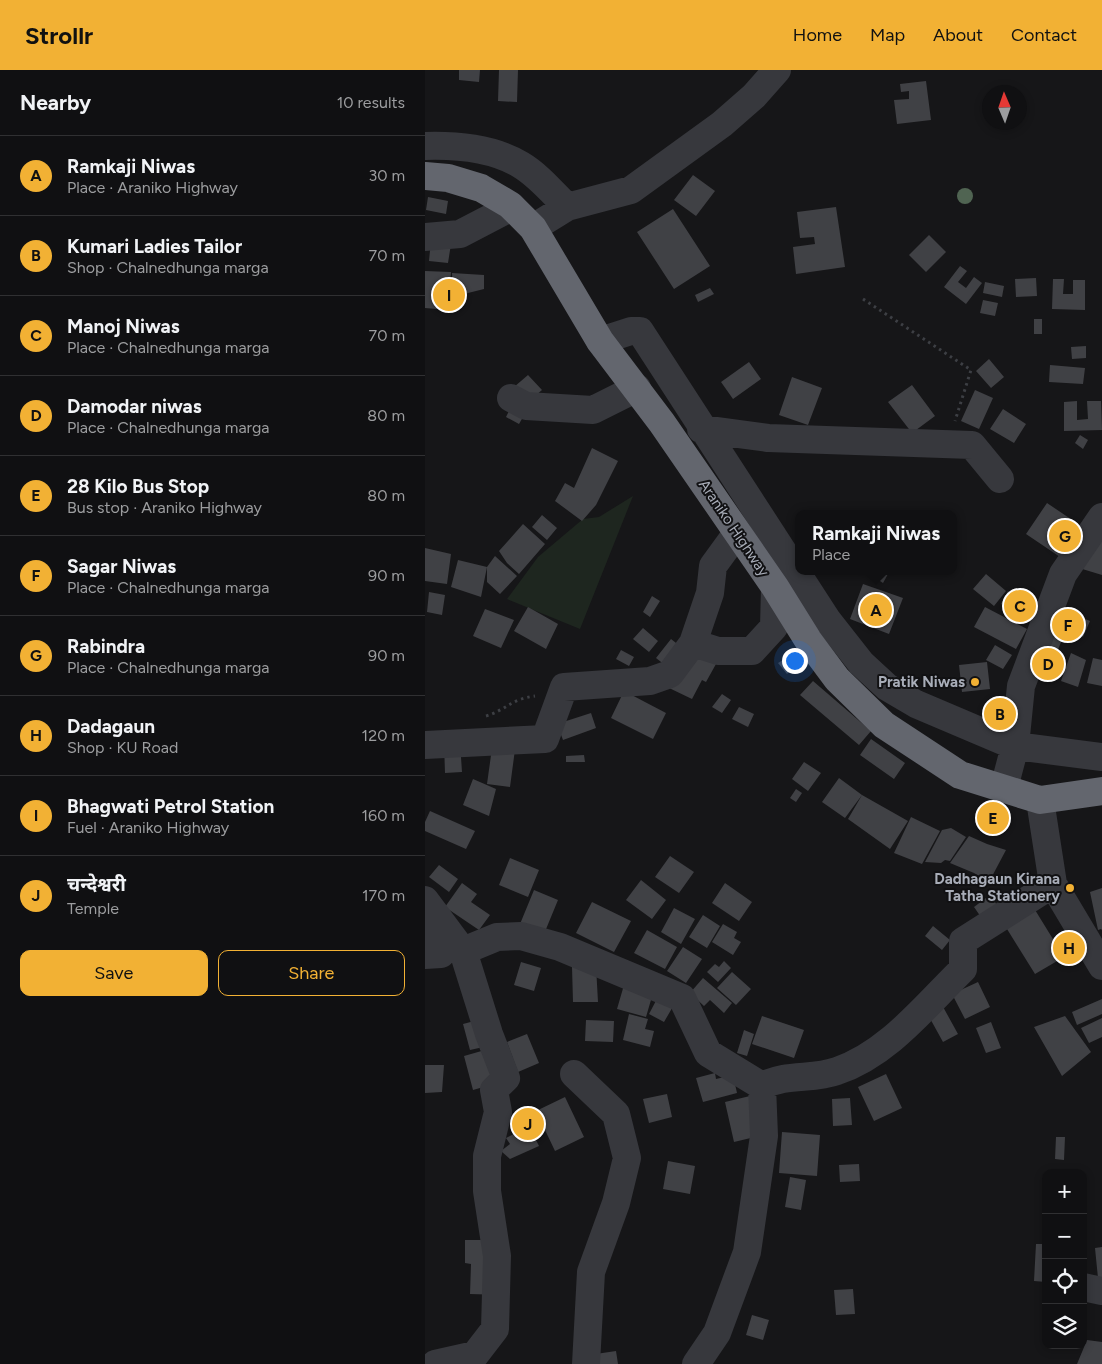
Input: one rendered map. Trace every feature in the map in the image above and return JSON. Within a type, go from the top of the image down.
[{"type":"highway","name":"Araniko Highway","points":[[425,176],[448,178],[481,188],[512,207],[533,228],[600,341],[637,388],[775,587],[808,640],[837,679],[884,725],[960,775],[1040,800],[1102,791]]},
{"type":"street","points":[[533,228],[567,207],[631,190],[721,124],[754,96],[777,70]]},
{"type":"street","points":[[425,146],[445,145],[494,152],[523,166],[567,207]]},
{"type":"street","points":[[425,236],[460,234],[512,207]]},
{"type":"street","points":[[600,341],[631,331],[640,331],[701,429],[795,571]]},
{"type":"street","points":[[511,398],[526,406],[593,410],[637,388]]},
{"type":"street","points":[[701,429],[768,438],[972,444],[1000,479]]},
{"type":"street","points":[[1004,788],[1015,746],[1021,686],[1063,574],[1102,518]]},
{"type":"street","points":[[425,745],[545,738],[563,687],[650,681],[670,674],[693,643],[710,593],[713,566],[737,533]]},
{"type":"street","points":[[798,575],[828,621],[861,663],[887,687],[916,704],[1015,746],[1102,757]]},
{"type":"street","points":[[693,643],[718,651],[752,651],[774,627],[775,587]]},
{"type":"street","points":[[1040,800],[1053,884],[1102,966]]},
{"type":"street","points":[[762,1086],[777,1079],[836,1072],[881,1048],[963,969],[963,941],[1053,884]]},
{"type":"street","points":[[425,900],[441,924],[463,951],[489,1034],[506,1078],[494,1090],[498,1112],[487,1156],[487,1191],[497,1256],[495,1329],[475,1355],[435,1364]]},
{"type":"street","points":[[425,955],[441,954],[426,939],[441,924]]},
{"type":"street","points":[[463,951],[497,938],[521,936],[561,947],[682,998],[708,1053],[762,1086]]},
{"type":"street","points":[[574,1074],[616,1114],[627,1158],[616,1203],[591,1272],[586,1364]]},
{"type":"street","points":[[696,1364],[717,1332],[747,1252],[764,1136],[762,1086]]},
{"type":"street","points":[[1087,1288],[1102,1291]]},
{"type":"path","points":[[863,299],[971,370],[954,424],[972,444]]},
{"type":"path","points":[[483,717],[496,713],[519,698],[541,694]]},
{"type":"shaded area","points":[[633,496],[580,629],[507,599],[538,557],[583,519],[599,517]]},
{"type":"building","points":[[459,70],[480,70],[479,82],[459,80]]},
{"type":"building","points":[[499,70],[518,70],[517,102],[498,101]]},
{"type":"building","points":[[926,81],[931,120],[897,124],[894,100],[909,99],[909,91],[901,92],[900,84]]},
{"type":"building","points":[[693,175],[715,191],[696,216],[674,200]]},
{"type":"building","points":[[428,197],[448,201],[446,214],[426,210]]},
{"type":"building","points":[[836,207],[845,267],[796,274],[793,247],[815,244],[814,237],[800,238],[797,212]]},
{"type":"building","points":[[673,209],[710,266],[674,289],[637,232]]},
{"type":"building","points":[[929,235],[946,252],[926,272],[909,255]]},
{"type":"building","points":[[431,240],[451,244],[448,263],[429,261]]},
{"type":"building","points":[[960,266],[967,271],[958,282],[966,288],[974,277],[982,283],[966,304],[944,287]]},
{"type":"building","points":[[425,271],[451,272],[448,310],[425,308]]},
{"type":"building","points":[[452,273],[484,275],[484,289],[468,293],[453,301]]},
{"type":"building","points":[[1036,278],[1037,296],[1016,297],[1015,279]]},
{"type":"building","points":[[1053,279],[1064,279],[1063,294],[1073,294],[1073,280],[1085,280],[1085,310],[1052,309]]},
{"type":"building","points":[[985,282],[1004,286],[1002,297],[983,293]]},
{"type":"building","points":[[710,288],[714,294],[698,302],[695,295]]},
{"type":"building","points":[[983,300],[998,303],[995,316],[980,313]]},
{"type":"building","points":[[1034,319],[1042,319],[1042,334],[1034,334]]},
{"type":"building","points":[[1086,346],[1086,358],[1072,359],[1071,347]]},
{"type":"building","points":[[989,359],[1004,377],[991,388],[976,371]]},
{"type":"building","points":[[749,362],[761,379],[733,399],[721,382]]},
{"type":"building","points":[[1050,365],[1085,368],[1083,384],[1049,382]]},
{"type":"building","points":[[528,375],[542,390],[528,402],[514,387]]},
{"type":"building","points":[[792,377],[822,388],[808,425],[779,415]]},
{"type":"building","points":[[912,385],[935,416],[912,433],[888,402]]},
{"type":"building","points":[[975,390],[993,398],[979,429],[961,421]]},
{"type":"building","points":[[1077,401],[1077,420],[1088,419],[1087,401],[1101,401],[1102,430],[1064,431],[1064,402]]},
{"type":"building","points":[[512,405],[526,412],[519,424],[506,417]]},
{"type":"building","points":[[1003,409],[1026,424],[1014,443],[990,429]]},
{"type":"building","points":[[1080,435],[1088,440],[1083,449],[1075,443]]},
{"type":"building","points":[[592,448],[618,461],[596,505],[582,521],[555,501],[565,483],[574,488]]},
{"type":"building","points":[[1047,503],[1087,530],[1066,561],[1026,534]]},
{"type":"building","points":[[542,515],[557,528],[547,540],[532,527]]},
{"type":"building","points":[[523,524],[545,544],[519,574],[507,563],[499,551]]},
{"type":"building","points":[[1092,539],[1102,542],[1102,575],[1079,568]]},
{"type":"building","points":[[425,548],[451,554],[447,584],[425,581]]},
{"type":"building","points":[[495,556],[517,576],[500,594],[487,582],[487,567]]},
{"type":"building","points":[[458,560],[487,567],[481,597],[451,587]]},
{"type":"building","points":[[986,574],[1006,591],[994,606],[973,589]]},
{"type":"building","points":[[871,575],[887,575],[883,583]]},
{"type":"building","points":[[863,584],[903,598],[889,634],[850,619]]},
{"type":"building","points":[[1008,591],[1038,608],[1031,621],[1001,604]]},
{"type":"building","points":[[429,592],[445,595],[442,615],[427,612]]},
{"type":"building","points":[[652,596],[660,601],[650,617],[643,612]]},
{"type":"building","points":[[528,607],[558,624],[546,649],[514,631]]},
{"type":"building","points":[[985,607],[1027,629],[1016,649],[974,627]]},
{"type":"building","points":[[1057,607],[1090,621],[1083,637],[1066,630],[1057,652],[1040,645]]},
{"type":"building","points":[[485,609],[514,620],[501,648],[473,636]]},
{"type":"building","points":[[643,628],[658,641],[649,652],[633,639]]},
{"type":"building","points":[[671,639],[685,650],[670,669],[656,658]]},
{"type":"building","points":[[995,645],[1012,655],[1003,669],[986,660]]},
{"type":"building","points":[[1040,649],[1062,656],[1055,680],[1033,673]]},
{"type":"building","points":[[621,650],[634,657],[629,666],[616,659]]},
{"type":"building","points":[[689,651],[716,664],[706,682],[702,680],[692,699],[667,687]]},
{"type":"building","points":[[1071,653],[1086,660],[1078,687],[1061,681]]},
{"type":"building","points":[[1093,658],[1102,660],[1102,686],[1087,683]]},
{"type":"building","points":[[783,660],[791,670],[787,674],[778,663]]},
{"type":"building","name":"Pratik Niwas","points":[[987,662],[990,689],[962,692],[959,665]]},
{"type":"building","points":[[813,681],[871,731],[859,745],[800,695]]},
{"type":"building","points":[[624,691],[666,713],[653,739],[611,718]]},
{"type":"building","points":[[722,694],[731,700],[722,713],[712,707]]},
{"type":"building","points":[[739,707],[754,714],[748,727],[732,719]]},
{"type":"building","points":[[591,713],[596,728],[563,740],[557,724]]},
{"type":"building","points":[[871,739],[905,763],[894,779],[860,755]]},
{"type":"building","points":[[493,741],[516,742],[510,787],[487,784]]},
{"type":"building","points":[[460,742],[462,772],[445,773],[444,743]]},
{"type":"building","points":[[584,755],[585,762],[566,762],[566,756]]},
{"type":"building","points":[[804,762],[821,773],[808,791],[792,779]]},
{"type":"building","points":[[839,778],[862,795],[845,818],[822,802]]},
{"type":"building","points":[[473,779],[496,789],[489,816],[463,805]]},
{"type":"building","points":[[796,789],[802,793],[796,802],[790,798]]},
{"type":"building","points":[[862,795],[908,821],[890,849],[848,819]]},
{"type":"building","points":[[430,811],[475,831],[466,849],[425,831],[425,822]]},
{"type":"building","points":[[911,817],[940,831],[922,864],[894,853]]},
{"type":"building","points":[[951,828],[966,837],[950,861],[945,860],[941,863],[925,862],[942,830]]},
{"type":"building","points":[[969,836],[987,844],[974,873],[950,863]]},
{"type":"building","points":[[987,844],[1006,850],[989,882],[974,873]]},
{"type":"building","points":[[670,856],[694,872],[679,893],[655,877]]},
{"type":"building","points":[[510,858],[539,870],[528,897],[499,885]]},
{"type":"building","points":[[439,865],[458,879],[449,892],[429,877]]},
{"type":"building","points":[[641,880],[666,900],[652,919],[626,900]]},
{"type":"building","points":[[462,883],[477,894],[471,902],[490,915],[479,930],[445,907]]},
{"type":"building","points":[[725,883],[752,902],[739,921],[712,903]]},
{"type":"building","points":[[1102,888],[1102,930],[1098,930],[1090,892]]},
{"type":"building","points":[[534,890],[558,900],[544,934],[520,924]]},
{"type":"building","points":[[990,895],[999,908],[983,920],[974,907]]},
{"type":"building","points":[[592,902],[631,921],[614,952],[576,933]]},
{"type":"building","points":[[1032,905],[1064,957],[1035,974],[1007,929]]},
{"type":"building","points":[[674,908],[695,919],[681,944],[661,932]]},
{"type":"building","points":[[703,915],[720,926],[707,948],[689,937]]},
{"type":"building","points":[[723,924],[737,932],[734,938],[741,942],[733,955],[712,942]]},
{"type":"building","points":[[933,926],[950,940],[942,950],[925,936]]},
{"type":"building","points":[[647,930],[677,947],[665,969],[634,953]]},
{"type":"building","points":[[683,947],[702,959],[686,983],[667,971]]},
{"type":"building","points":[[724,961],[731,968],[718,982],[707,972],[715,964],[719,967]]},
{"type":"building","points":[[521,962],[541,968],[534,991],[514,985]]},
{"type":"building","points":[[596,966],[598,1002],[573,1002],[572,967]]},
{"type":"building","points":[[732,972],[751,989],[736,1005],[717,988]]},
{"type":"building","points":[[703,978],[732,1003],[724,1013],[710,1000],[704,1006],[690,993]]},
{"type":"building","points":[[978,982],[990,1007],[965,1019],[952,994]]},
{"type":"building","points":[[624,985],[653,993],[646,1017],[617,1009]]},
{"type":"building","points":[[659,995],[675,1003],[664,1022],[649,1014]]},
{"type":"building","points":[[1102,999],[1102,1014],[1077,1025],[1072,1012]]},
{"type":"building","points":[[942,1005],[958,1034],[943,1042],[927,1013]]},
{"type":"building","points":[[629,1014],[648,1019],[645,1029],[654,1031],[650,1047],[623,1040]]},
{"type":"building","points":[[762,1016],[804,1030],[794,1058],[752,1044]]},
{"type":"building","points":[[1065,1016],[1091,1052],[1062,1076],[1034,1027]]},
{"type":"building","points":[[1102,1018],[1102,1037],[1089,1043],[1081,1028]]},
{"type":"building","points":[[482,1019],[488,1046],[470,1050],[463,1024]]},
{"type":"building","points":[[586,1020],[614,1021],[613,1042],[585,1041]]},
{"type":"building","points":[[991,1022],[1001,1048],[986,1053],[976,1028]]},
{"type":"building","points":[[744,1030],[754,1034],[747,1056],[737,1053]]},
{"type":"building","points":[[527,1034],[539,1063],[518,1072],[507,1042]]},
{"type":"building","points":[[492,1048],[501,1082],[473,1090],[464,1056]]},
{"type":"building","points":[[425,1065],[444,1065],[442,1092],[425,1093]]},
{"type":"building","points":[[715,1073],[716,1079],[733,1075],[737,1093],[703,1102],[696,1078]]},
{"type":"building","points":[[886,1074],[902,1108],[874,1121],[858,1087]]},
{"type":"building","points":[[667,1094],[672,1117],[649,1123],[643,1099]]},
{"type":"building","points":[[750,1096],[759,1136],[734,1142],[725,1102]]},
{"type":"building","points":[[565,1097],[584,1137],[555,1151],[536,1111]]},
{"type":"building","points":[[850,1098],[852,1125],[833,1126],[832,1099]]},
{"type":"building","points":[[529,1126],[539,1146],[510,1159],[501,1151],[510,1144],[506,1138]]},
{"type":"building","points":[[782,1132],[820,1135],[817,1176],[779,1173]]},
{"type":"building","points":[[1056,1137],[1065,1137],[1064,1160],[1055,1159]]},
{"type":"building","points":[[668,1161],[695,1166],[690,1194],[663,1189]]},
{"type":"building","points":[[859,1164],[860,1181],[840,1182],[839,1165]]},
{"type":"building","points":[[790,1177],[806,1180],[801,1210],[785,1207]]},
{"type":"building","points":[[465,1240],[486,1240],[503,1295],[470,1294],[471,1264],[465,1263]]},
{"type":"building","points":[[1036,1244],[1042,1244],[1042,1282],[1034,1281]]},
{"type":"building","points":[[1102,1247],[1102,1288],[1099,1288],[1095,1248]]},
{"type":"building","points":[[853,1289],[855,1314],[836,1315],[834,1290]]},
{"type":"building","points":[[752,1315],[769,1320],[763,1340],[746,1335]]},
{"type":"building","points":[[1087,1340],[1102,1342],[1102,1364],[1077,1364],[1083,1349],[1087,1349]]},
{"type":"building","points":[[616,1351],[618,1364],[590,1364],[589,1355]]},
{"type":"place","name":"Bhagwati Petrol Station","points":[[449,295]]},
{"type":"place","name":"Rabindra","points":[[1065,536]]},
{"type":"place","name":"Manoj Niwas","points":[[1020,606]]},
{"type":"place","name":"Ramkaji Niwas","points":[[876,610]]},
{"type":"place","name":"Sagar Niwas","points":[[1068,625]]},
{"type":"place","name":"Damodar niwas","points":[[1048,664]]},
{"type":"place","name":"Pratik Niwas","points":[[975,682]]},
{"type":"place","name":"Kumari Ladies Tailor","points":[[1000,714]]},
{"type":"place","name":"28 Kilo Bus Stop","points":[[993,818]]},
{"type":"place","name":"Dadhagaun Kirana Tatha Stationery","points":[[1070,888]]},
{"type":"place","name":"Dadagaun","points":[[1069,948]]},
{"type":"place","name":"चन्देश्वरी","points":[[528,1124]]}]
